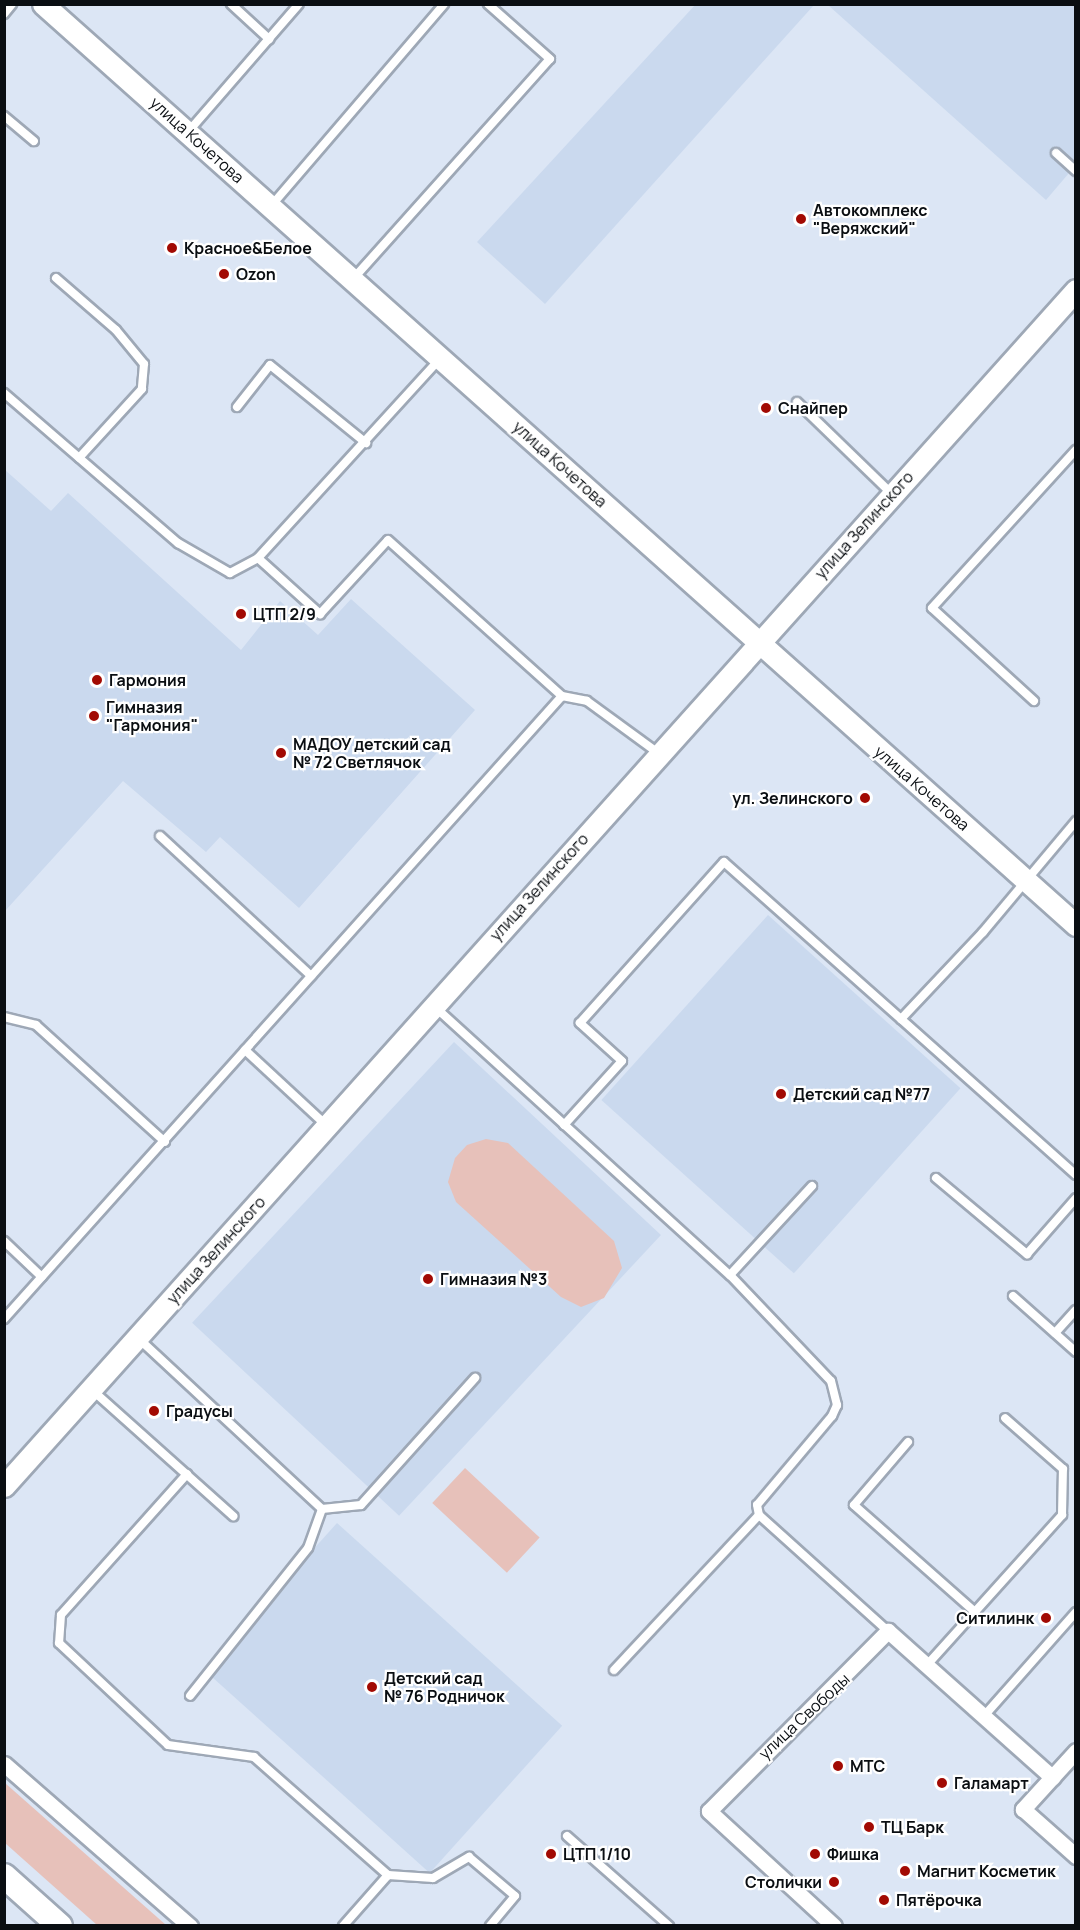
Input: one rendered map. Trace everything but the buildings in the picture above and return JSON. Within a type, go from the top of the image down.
[{"type":"main road","points":[[4,1876],[51,1923]]},
{"type":"street","name":"улица Кочетова","points":[[47,6],[271,206],[350,282],[441,358],[757,644],[1076,925]]},
{"type":"street","name":"улица Зелинского","points":[[4,1486],[658,753],[1076,290]]},
{"type":"street","points":[[888,1631],[1052,1777]]},
{"type":"street","name":"улица Свободы","points":[[834,1926],[709,1811],[888,1631]]},
{"type":"street","points":[[1076,1751],[1023,1809],[1076,1856]]},
{"type":"street","points":[[4,1764],[190,1926]]},
{"type":"lane","points":[[4,14],[12,4]]},
{"type":"lane","points":[[231,4],[269,39]]},
{"type":"lane","points":[[188,132],[299,4]]},
{"type":"lane","points":[[271,206],[444,4]]},
{"type":"lane","points":[[350,282],[550,59],[488,4]]},
{"type":"lane","points":[[4,116],[34,141]]},
{"type":"lane","points":[[1056,153],[1076,171]]},
{"type":"lane","points":[[56,278],[116,330],[144,364],[142,388],[79,458]]},
{"type":"lane","points":[[4,393],[79,458],[213,567],[230,573],[258,558],[366,443],[441,358]]},
{"type":"lane","points":[[237,407],[270,365],[366,443]]},
{"type":"lane","points":[[797,402],[892,494]]},
{"type":"lane","points":[[1034,701],[932,608],[1076,450]]},
{"type":"lane","points":[[258,558],[320,614],[388,540],[562,696],[587,700],[658,753]]},
{"type":"lane","points":[[4,1318],[165,1142],[562,696]]},
{"type":"lane","points":[[901,1019],[1027,880],[1076,821]]},
{"type":"lane","points":[[160,836],[311,976]]},
{"type":"lane","points":[[564,1125],[622,1061],[580,1023],[724,862],[1076,1175]]},
{"type":"lane","points":[[434,1006],[730,1275],[836,1391],[832,1416],[759,1497],[759,1515],[614,1670]]},
{"type":"lane","points":[[4,1017],[36,1025],[165,1142]]},
{"type":"lane","points":[[245,1050],[327,1126]]},
{"type":"lane","points":[[936,1178],[1027,1254],[1076,1198]]},
{"type":"lane","points":[[730,1275],[812,1186]]},
{"type":"lane","points":[[4,1241],[42,1277]]},
{"type":"lane","points":[[1013,1296],[1076,1352]]},
{"type":"lane","points":[[1055,1333],[1076,1310]]},
{"type":"lane","points":[[137,1337],[322,1509],[361,1505],[475,1378]]},
{"type":"lane","points":[[91,1389],[233,1516]]},
{"type":"lane","points":[[927,1665],[1062,1515],[1064,1469],[1005,1418]]},
{"type":"lane","points":[[908,1442],[854,1504],[975,1612]]},
{"type":"lane","points":[[187,1474],[61,1615],[59,1643],[168,1745],[254,1757],[388,1875],[433,1878],[469,1857],[515,1896],[490,1926]]},
{"type":"lane","points":[[190,1696],[308,1548],[322,1509]]},
{"type":"lane","points":[[759,1515],[888,1631]]},
{"type":"lane","points":[[984,1716],[1076,1612]]},
{"type":"lane","points":[[567,1836],[669,1926]]},
{"type":"lane","points":[[344,1926],[388,1875]]},
{"type":"shaded area","points":[[696,4],[814,5],[545,304],[477,242]]},
{"type":"shaded area","points":[[828,5],[1075,5],[1075,166],[1046,200]]},
{"type":"shaded area","points":[[4,469],[51,511],[68,493],[241,650],[280,601],[318,635],[351,599],[475,710],[299,908],[220,837],[206,852],[123,781],[5,911]]},
{"type":"shaded area","name":"Детский сад №77","points":[[768,915],[960,1088],[794,1273],[601,1100]]},
{"type":"shaded area","name":"Гимназия №3","points":[[454,1042],[661,1235],[399,1516],[192,1323]]},
{"type":"shaded area","points":[[486,1139],[508,1143],[614,1241],[622,1268],[604,1298],[581,1307],[561,1297],[456,1202],[448,1182],[455,1158],[467,1145]]},
{"type":"shaded area","points":[[465,1468],[540,1538],[507,1573],[432,1503]]},
{"type":"shaded area","points":[[337,1523],[562,1726],[430,1873],[205,1670]]},
{"type":"shaded area","points":[[5,1783],[166,1925],[97,1925],[5,1843]]},
{"type":"place","name":"Автокомплекс \"Веряжский\"","points":[[801,219]]},
{"type":"place","name":"Красное&Белое","points":[[172,248]]},
{"type":"place","name":"Ozon","points":[[224,274]]},
{"type":"place","name":"Снайпер","points":[[766,408]]},
{"type":"place","name":"ЦТП 2/9","points":[[241,614]]},
{"type":"place","name":"Гармония","points":[[97,680]]},
{"type":"place","name":"Гимназия \"Гармония\"","points":[[94,716]]},
{"type":"place","name":"МАДОУ детский сад № 72 Светлячок","points":[[281,753]]},
{"type":"place","name":"ул. Зелинского","points":[[865,798]]},
{"type":"place","name":"Детский сад №77","points":[[781,1094]]},
{"type":"place","name":"Гимназия №3","points":[[428,1279]]},
{"type":"place","name":"Градусы","points":[[154,1411]]},
{"type":"place","name":"Ситилинк","points":[[1046,1618]]},
{"type":"place","name":"Детский сад № 76 Родничок","points":[[372,1687]]},
{"type":"place","name":"МТС","points":[[838,1766]]},
{"type":"place","name":"Галамарт","points":[[942,1783]]},
{"type":"place","name":"ТЦ Барк","points":[[869,1827]]},
{"type":"place","name":"ЦТП 1/10","points":[[551,1854]]},
{"type":"place","name":"Фишка","points":[[815,1854]]},
{"type":"place","name":"Магнит Косметик","points":[[905,1871]]},
{"type":"place","name":"Столички","points":[[834,1882]]},
{"type":"place","name":"Пятёрочка","points":[[884,1900]]}]
